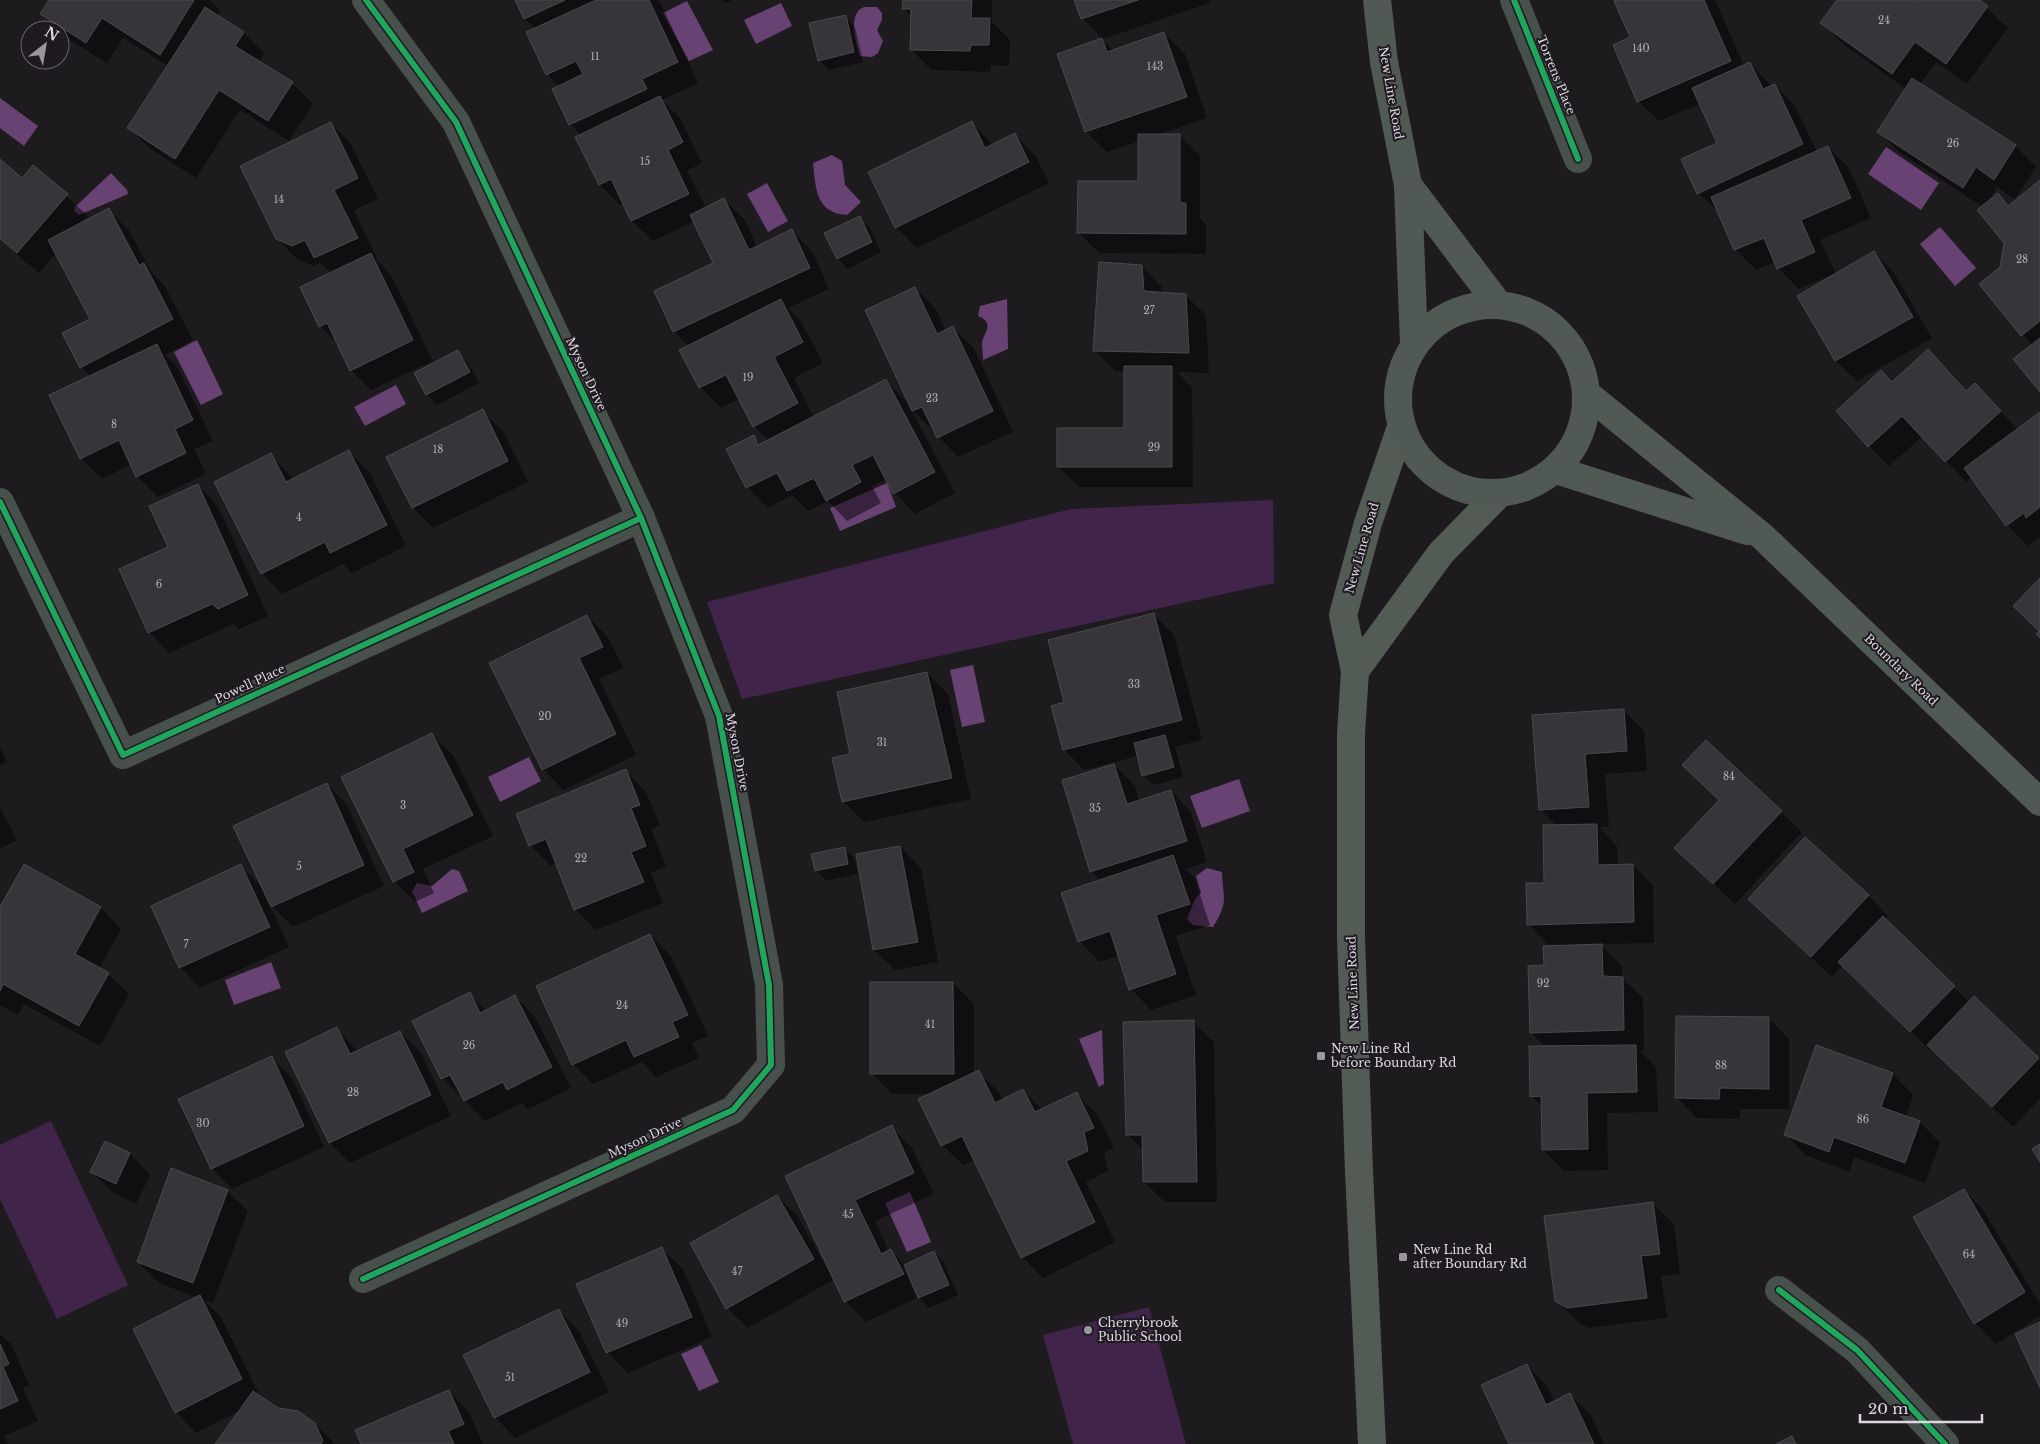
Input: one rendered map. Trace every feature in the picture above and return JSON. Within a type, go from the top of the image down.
[{"type":"main road","name":"New Line Road","points":[[1377,0],[1384,62],[1408,185],[1414,344]]},
{"type":"main road","name":"New Line Road","points":[[1408,185],[1498,304]]},
{"type":"main road","points":[[1498,304],[1532,313],[1560,332],[1579,361],[1587,394],[1584,422],[1573,448],[1556,470],[1530,486],[1500,494],[1468,491],[1439,477],[1416,455],[1401,427],[1396,399],[1401,370],[1414,344],[1437,321],[1466,307],[1498,304]]},
{"type":"main road","name":"Boundary Road","points":[[1587,394],[1763,536],[2040,802]]},
{"type":"main road","name":"New Line Road","points":[[1372,1444],[1359,1171],[1351,938],[1351,734],[1355,672],[1343,615],[1368,523],[1401,427]]},
{"type":"main road","name":"Boundary Road","points":[[1556,470],[1763,536]]},
{"type":"main road","points":[[1355,672],[1441,553],[1500,494]]},
{"type":"street","name":"Myson Drive","points":[[363,1279],[732,1110],[771,1065],[769,985],[719,716],[641,518],[456,122],[366,0]]},
{"type":"street","name":"Torrens Place","points":[[1514,0],[1578,159]]},
{"type":"street","name":"Powell Place","points":[[0,502],[123,755],[641,518]]},
{"type":"street","points":[[1779,1290],[1857,1350],[1945,1444]]},
{"type":"shaded area","points":[[687,1],[713,50],[689,61],[663,13]]},
{"type":"shaded area","points":[[781,3],[792,26],[756,44],[744,20]]},
{"type":"shaded area","points":[[864,7],[877,7],[882,13],[882,20],[877,30],[883,41],[878,53],[872,57],[860,56],[855,36],[854,22],[856,15]]},
{"type":"shaded area","points":[[0,98],[38,126],[24,146],[0,128]]},
{"type":"shaded area","points":[[1886,147],[1939,183],[1921,210],[1868,174]]},
{"type":"shaded area","points":[[832,155],[842,161],[845,185],[861,202],[847,215],[829,210],[819,198],[817,190],[813,163]]},
{"type":"shaded area","points":[[111,173],[127,190],[128,194],[79,215],[74,211],[75,207]]},
{"type":"shaded area","points":[[767,183],[788,221],[768,232],[747,194]]},
{"type":"shaded area","points":[[1940,227],[1976,268],[1955,286],[1920,244]]},
{"type":"shaded area","points":[[1007,299],[1008,349],[983,360],[982,343],[987,325],[978,316],[980,306]]},
{"type":"shaded area","points":[[197,340],[223,394],[201,405],[174,352]]},
{"type":"shaded area","points":[[396,385],[406,404],[365,426],[354,407]]},
{"type":"shaded area","points":[[887,483],[896,507],[840,531],[830,508]]},
{"type":"shaded area","points":[[1273,500],[1274,583],[742,699],[707,602],[1071,509]]},
{"type":"shaded area","points":[[973,665],[985,722],[962,727],[950,670]]},
{"type":"shaded area","points":[[529,757],[541,781],[500,802],[488,777]]},
{"type":"shaded area","points":[[1239,779],[1250,811],[1202,828],[1190,796]]},
{"type":"shaded area","points":[[1207,868],[1222,872],[1224,901],[1221,912],[1213,927],[1193,925],[1187,919],[1195,899],[1201,893],[1196,876]]},
{"type":"shaded area","points":[[452,869],[459,871],[468,891],[422,913],[412,891],[417,883],[432,886]]},
{"type":"shaded area","points":[[271,962],[281,988],[234,1005],[225,980]]},
{"type":"shaded area","points":[[1102,1030],[1104,1084],[1099,1087],[1079,1039]]},
{"type":"shaded area","points":[[51,1121],[128,1285],[57,1319],[0,1199],[0,1145]]},
{"type":"shaded area","points":[[910,1192],[931,1242],[907,1252],[885,1203]]},
{"type":"shaded area","points":[[1149,1307],[1186,1444],[1073,1444],[1043,1335]]},
{"type":"shaded area","points":[[701,1345],[719,1382],[699,1391],[681,1354]]},
{"type":"building","points":[[49,0],[194,0],[160,55],[102,18],[86,43],[70,33],[70,20],[50,20],[40,14]]},
{"type":"building","points":[[515,0],[565,0],[524,19]]},
{"type":"building","points":[[596,0],[649,0],[678,62],[642,79],[647,89],[569,125],[552,89],[583,74],[576,61],[546,75],[526,32]]},
{"type":"building","points":[[903,0],[972,0],[971,18],[990,18],[989,45],[971,45],[970,51],[910,50],[911,9],[902,9]]},
{"type":"building","points":[[1074,0],[1138,0],[1081,19]]},
{"type":"building","points":[[1704,0],[1731,61],[1637,102],[1613,45],[1630,37],[1614,1]]},
{"type":"building","points":[[1837,0],[1918,0],[1920,2],[1921,0],[1980,0],[1988,6],[1946,64],[1915,42],[1892,74],[1820,23]]},
{"type":"building","points":[[205,7],[244,32],[235,46],[293,82],[268,121],[219,90],[175,159],[127,128]]},
{"type":"building","points":[[846,15],[854,52],[818,61],[809,23]]},
{"type":"building","points":[[1164,32],[1187,97],[1085,132],[1057,54],[1102,38],[1107,52]]},
{"type":"building","points":[[1750,62],[1763,89],[1775,84],[1803,144],[1697,194],[1681,159],[1717,143],[1692,88]]},
{"type":"building","points":[[1912,78],[2016,145],[1994,180],[1976,167],[1963,188],[1877,132]]},
{"type":"building","points":[[660,96],[683,142],[668,150],[689,194],[631,221],[611,179],[599,185],[575,137]]},
{"type":"building","points":[[972,121],[985,148],[1015,133],[1029,162],[895,228],[868,172]]},
{"type":"building","points":[[331,122],[358,178],[334,190],[358,238],[314,258],[305,240],[292,246],[276,239],[240,166]]},
{"type":"building","points":[[1138,134],[1180,134],[1180,203],[1186,203],[1186,234],[1077,233],[1078,181],[1138,181]]},
{"type":"building","points":[[1828,146],[1851,198],[1801,220],[1815,252],[1777,269],[1764,238],[1734,250],[1711,197]]},
{"type":"building","points":[[0,159],[22,178],[33,165],[68,194],[17,253],[0,239]]},
{"type":"building","points":[[2040,180],[2040,321],[2021,336],[1979,284],[2000,267],[2004,243],[1977,210],[1998,193],[2008,206]]},
{"type":"building","points":[[724,198],[749,250],[792,229],[810,268],[673,332],[654,291],[713,263],[690,215]]},
{"type":"building","points":[[109,208],[139,265],[144,263],[173,319],[80,368],[62,333],[90,319],[48,240]]},
{"type":"building","points":[[860,216],[872,242],[837,259],[824,233]]},
{"type":"building","points":[[1874,251],[1913,317],[1835,361],[1797,296]]},
{"type":"building","points":[[371,253],[413,340],[350,371],[327,323],[319,327],[300,287]]},
{"type":"building","points":[[1099,262],[1142,265],[1144,291],[1186,294],[1189,353],[1093,351]]},
{"type":"building","points":[[915,287],[937,334],[953,326],[993,411],[937,438],[922,407],[912,411],[865,310]]},
{"type":"building","points":[[781,299],[803,342],[774,357],[798,403],[753,427],[726,375],[699,388],[679,350]]},
{"type":"building","points":[[2040,338],[2040,392],[2013,359]]},
{"type":"building","points":[[157,344],[193,420],[175,429],[186,453],[136,477],[119,440],[80,459],[49,395]]},
{"type":"building","points":[[1928,349],[1966,391],[1975,383],[2001,411],[1945,462],[1902,416],[1868,447],[1836,411],[1881,370],[1892,382]]},
{"type":"building","points":[[458,350],[470,372],[426,395],[414,373]]},
{"type":"building","points":[[1124,366],[1172,366],[1172,467],[1057,467],[1057,428],[1124,428]]},
{"type":"building","points":[[886,379],[935,472],[893,494],[873,455],[852,465],[861,482],[826,501],[814,478],[787,491],[777,473],[746,488],[726,449],[754,435],[758,445]]},
{"type":"building","points":[[483,409],[508,461],[412,508],[386,457]]},
{"type":"building","points":[[2040,412],[2040,507],[2026,518],[2024,513],[2006,526],[1964,468]]},
{"type":"building","points":[[349,450],[387,525],[330,553],[325,542],[261,574],[214,482],[271,453],[286,482]]},
{"type":"building","points":[[198,484],[248,595],[218,609],[212,604],[148,633],[119,569],[168,547],[149,506]]},
{"type":"building","points":[[2040,578],[2040,638],[2036,634],[2039,631],[2013,606]]},
{"type":"building","points":[[1154,613],[1182,720],[1063,750],[1051,706],[1064,702],[1048,640]]},
{"type":"building","points":[[587,615],[603,647],[579,658],[616,734],[542,770],[489,663]]},
{"type":"building","points":[[927,672],[952,778],[842,802],[832,758],[850,754],[837,692]]},
{"type":"building","points":[[1624,709],[1627,751],[1585,754],[1589,807],[1539,810],[1532,715]]},
{"type":"building","points":[[432,733],[473,815],[403,849],[414,872],[393,882],[341,777]]},
{"type":"building","points":[[1165,735],[1174,767],[1142,776],[1134,743]]},
{"type":"building","points":[[1706,740],[1782,811],[1713,884],[1674,848],[1719,800],[1682,765]]},
{"type":"building","points":[[1114,764],[1127,804],[1171,790],[1187,841],[1090,872],[1062,780]]},
{"type":"building","points":[[626,769],[640,805],[631,808],[646,846],[631,852],[644,882],[574,910],[546,839],[529,846],[516,814]]},
{"type":"building","points":[[327,783],[364,865],[271,907],[233,826]]},
{"type":"building","points":[[1597,824],[1598,865],[1633,864],[1634,922],[1527,925],[1526,883],[1544,883],[1543,825]]},
{"type":"building","points":[[1805,837],[1869,895],[1811,957],[1748,899]]},
{"type":"building","points":[[900,846],[918,942],[873,950],[856,854]]},
{"type":"building","points":[[845,847],[848,864],[815,871],[811,854]]},
{"type":"building","points":[[1173,855],[1190,904],[1156,915],[1176,974],[1129,990],[1110,931],[1078,942],[1061,893]]},
{"type":"building","points":[[24,864],[101,907],[75,954],[109,973],[79,1026],[3,984],[0,991],[0,907]]},
{"type":"building","points":[[241,864],[270,927],[179,968],[151,906]]},
{"type":"building","points":[[1883,916],[1955,986],[1910,1032],[1838,962]]},
{"type":"building","points":[[650,934],[688,1015],[672,1022],[679,1037],[634,1057],[626,1040],[572,1065],[536,986]]},
{"type":"building","points":[[1602,944],[1603,976],[1623,977],[1624,1030],[1530,1033],[1528,966],[1544,965],[1543,946]]},
{"type":"building","points":[[870,982],[953,982],[954,1074],[870,1074]]},
{"type":"building","points":[[470,992],[480,1013],[515,995],[552,1067],[507,1090],[503,1082],[464,1101],[450,1075],[441,1079],[412,1021]]},
{"type":"building","points":[[1974,996],[2039,1058],[1992,1107],[1927,1045]]},
{"type":"building","points":[[1676,1016],[1769,1017],[1769,1089],[1720,1088],[1719,1099],[1675,1098]]},
{"type":"building","points":[[1194,1020],[1197,1182],[1143,1182],[1142,1135],[1126,1135],[1123,1022]]},
{"type":"building","points":[[337,1027],[350,1054],[400,1031],[431,1095],[329,1143],[285,1052]]},
{"type":"building","points":[[1636,1045],[1637,1092],[1587,1093],[1588,1149],[1542,1150],[1541,1096],[1530,1097],[1529,1046]]},
{"type":"building","points":[[1816,1045],[1893,1073],[1881,1107],[1920,1121],[1905,1163],[1834,1137],[1829,1152],[1784,1135]]},
{"type":"building","points":[[272,1056],[304,1126],[211,1169],[178,1099]]},
{"type":"building","points":[[979,1070],[995,1103],[1023,1089],[1035,1112],[1077,1092],[1094,1128],[1084,1132],[1088,1151],[1066,1161],[1095,1222],[1021,1258],[962,1136],[941,1146],[918,1099]]},
{"type":"building","points":[[892,1125],[914,1173],[855,1200],[881,1254],[891,1249],[904,1274],[844,1302],[785,1176]]},
{"type":"building","points":[[105,1141],[130,1153],[116,1184],[90,1172]]},
{"type":"building","points":[[2040,1144],[2040,1162],[2032,1149]]},
{"type":"building","points":[[171,1168],[228,1190],[193,1283],[137,1262]]},
{"type":"building","points":[[1964,1189],[2025,1292],[1974,1324],[1913,1217]]},
{"type":"building","points":[[777,1195],[814,1259],[726,1309],[690,1243]]},
{"type":"building","points":[[1653,1202],[1660,1254],[1641,1256],[1647,1298],[1567,1308],[1555,1301],[1544,1216]]},
{"type":"building","points":[[662,1247],[692,1317],[606,1353],[576,1284]]},
{"type":"building","points":[[934,1251],[949,1285],[918,1298],[904,1265]]},
{"type":"building","points":[[200,1295],[242,1379],[175,1413],[133,1329]]},
{"type":"building","points":[[559,1309],[590,1372],[494,1418],[463,1355]]},
{"type":"building","points":[[2040,1322],[2040,1388],[2015,1334]]},
{"type":"building","points":[[0,1344],[9,1364],[3,1367],[18,1401],[0,1409]]},
{"type":"building","points":[[1527,1364],[1546,1405],[1570,1393],[1594,1444],[1509,1444],[1481,1385]]},
{"type":"building","points":[[449,1390],[464,1424],[448,1431],[454,1444],[361,1444],[355,1430]]},
{"type":"building","points":[[253,1391],[278,1408],[298,1411],[315,1423],[323,1441],[321,1444],[215,1444]]},
{"type":"building","points":[[1792,1436],[1796,1444],[1776,1444]]},
{"type":"cycle path","points":[[363,1279],[733,1110],[771,1065],[769,985],[719,716],[641,518],[456,122],[366,0]]},
{"type":"cycle path","points":[[1514,0],[1578,159]]},
{"type":"cycle path","points":[[0,502],[123,755],[641,518]]},
{"type":"cycle path","points":[[1779,1290],[1857,1350],[1945,1444]]},
{"type":"place","name":"New Line Rd before Boundary Rd","points":[[1321,1056]]},
{"type":"place","name":"New Line Rd after Boundary Rd","points":[[1403,1257]]},
{"type":"place","name":"Cherrybrook Public School","points":[[1088,1330]]}]
